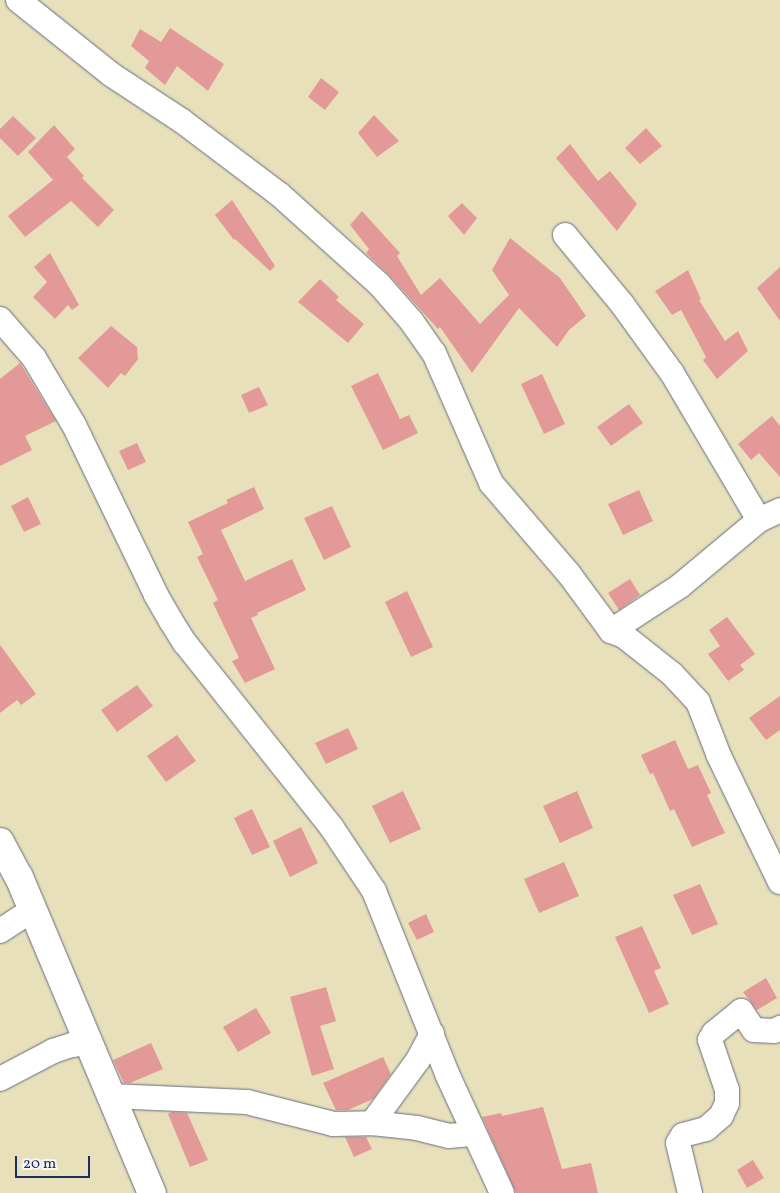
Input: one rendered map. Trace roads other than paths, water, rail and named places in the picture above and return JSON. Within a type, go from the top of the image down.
[{"type":"main road","points":[[0,842],[19,877],[87,1043],[152,1193]]},
{"type":"street","points":[[18,0],[112,75],[182,121],[279,194],[379,284],[412,322],[434,353],[490,484],[569,574],[611,631],[624,636],[672,674],[698,702],[719,756],[780,882]]},
{"type":"street","points":[[565,235],[622,304],[770,515],[680,586],[611,631]]},
{"type":"street","points":[[0,319],[34,358],[74,425],[171,622],[332,828],[374,891],[448,1076],[502,1193]]},
{"type":"street","points":[[0,931],[32,910]]},
{"type":"street","points":[[690,1193],[678,1143],[683,1135],[706,1129],[721,1116],[728,1103],[727,1090],[710,1040],[714,1033],[741,1011],[754,1030],[774,1031],[780,1028]]},
{"type":"street","points":[[372,1123],[418,1060],[432,1034]]},
{"type":"street","points":[[0,1079],[53,1051],[87,1043]]},
{"type":"street","points":[[110,1096],[247,1102],[332,1124],[372,1123],[417,1128],[449,1136],[474,1134]]}]
